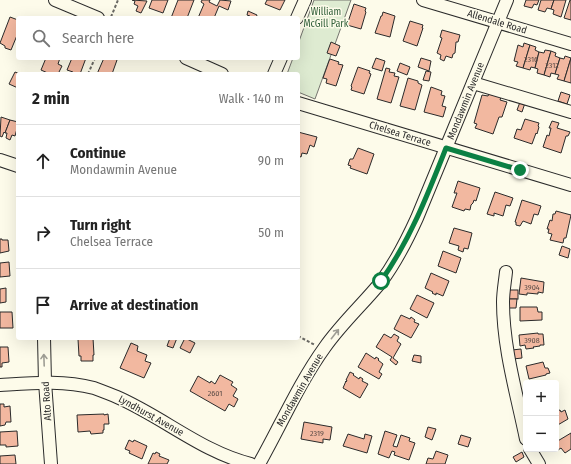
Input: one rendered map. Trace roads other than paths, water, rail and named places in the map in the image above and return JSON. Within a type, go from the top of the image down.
[{"type":"street","points":[[55,0],[93,16]]},
{"type":"street","points":[[298,16],[305,0]]},
{"type":"street","name":"Allendale Road","points":[[423,0],[571,44]]},
{"type":"street","name":"Mondawmin Avenue","points":[[259,464],[311,368],[341,325],[381,281],[406,241],[417,218],[507,0]]},
{"type":"street","points":[[190,60],[218,72]]},
{"type":"street","points":[[275,72],[280,60]]},
{"type":"street","points":[[473,83],[571,112]]},
{"type":"street","name":"Chelsea Terrace","points":[[300,104],[571,185]]},
{"type":"street","points":[[0,160],[16,165]]},
{"type":"street","points":[[506,272],[503,301],[504,321],[510,365],[523,425]]},
{"type":"street","name":"Alto Road","points":[[44,340],[45,382],[51,464]]},
{"type":"street","name":"Lyndhurst Avenue","points":[[0,385],[45,382],[78,385],[96,389],[133,404],[216,452],[251,464]]},
{"type":"street","points":[[532,452],[539,464]]},
{"type":"park label","name":"William McGill Park","points":[[326,18]]}]
